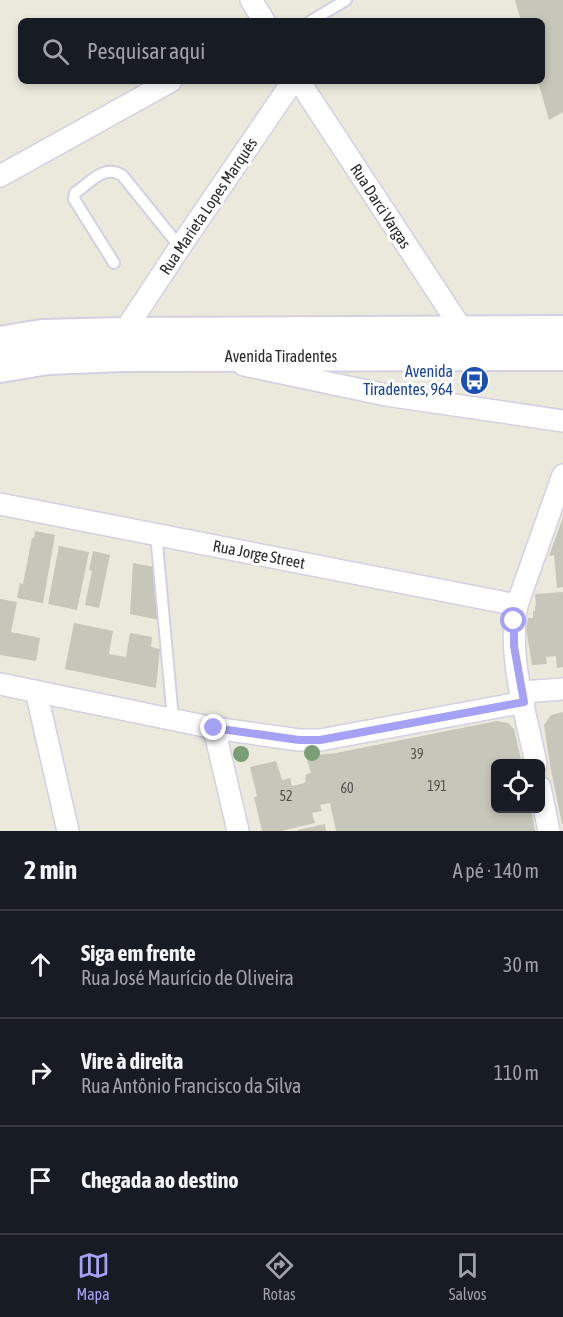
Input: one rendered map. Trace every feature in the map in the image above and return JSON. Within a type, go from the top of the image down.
[{"type":"main road","name":"Avenida Tiradentes","points":[[0,341],[42,334],[124,332],[563,330]]},
{"type":"main road","name":"Avenida Tiradentes","points":[[0,368],[48,360],[122,357],[563,356]]},
{"type":"street","points":[[252,0],[262,18]]},
{"type":"street","points":[[0,176],[166,84]]},
{"type":"street","name":"Rua Marieta Lopes Marquês","points":[[124,332],[291,84]]},
{"type":"street","name":"Rua Darci Vargas","points":[[301,84],[463,331]]},
{"type":"street","points":[[208,357],[386,395],[563,421]]},
{"type":"street","points":[[535,759],[514,646],[514,621],[517,605],[563,475]]},
{"type":"street","name":"Rua Jorge Street","points":[[0,504],[517,605]]},
{"type":"street","points":[[0,684],[214,728],[299,740],[320,740],[563,689]]},
{"type":"street","points":[[36,692],[68,831]]},
{"type":"street","points":[[214,728],[238,831]]},
{"type":"street","points":[[545,811],[549,831]]},
{"type":"lane","points":[[316,18],[346,0]]},
{"type":"lane","points":[[114,263],[74,199],[75,193],[103,172],[115,171],[122,175],[180,247]]},
{"type":"lane","points":[[156,534],[173,719]]},
{"type":"building","points":[[515,0],[563,0],[563,112],[549,120],[539,84],[545,84],[545,18],[520,18]]},
{"type":"building","points":[[563,517],[563,587],[557,588],[554,555],[549,556]]},
{"type":"building","points":[[35,531],[55,535],[43,603],[17,598],[20,583],[23,584]]},
{"type":"building","points":[[59,546],[89,552],[77,610],[48,604]]},
{"type":"building","points":[[93,551],[110,555],[99,608],[85,605],[92,571],[89,570]]},
{"type":"building","points":[[133,563],[155,567],[160,620],[130,614]]},
{"type":"building","points":[[563,592],[563,667],[557,668],[556,656],[546,657],[547,664],[532,665],[526,628],[528,618],[533,618],[533,611],[535,611],[535,594]]},
{"type":"building","points":[[0,599],[17,602],[11,632],[40,638],[36,661],[0,655]]},
{"type":"building","points":[[74,623],[113,631],[109,654],[126,657],[130,633],[152,637],[151,647],[160,649],[156,688],[65,669]]},
{"type":"building","points":[[563,712],[562,824],[544,725],[551,715]]},
{"type":"building","points":[[497,721],[508,723],[514,729],[521,759],[491,759],[491,813],[532,813],[535,831],[336,831],[330,803],[320,805],[322,811],[312,813],[315,823],[281,831],[262,831],[250,767],[276,761],[282,780],[290,778],[292,786],[305,783],[306,774],[311,773],[306,756],[336,753]]},
{"type":"building","points":[[325,824],[326,831],[298,831],[298,830]]},
{"type":"place","name":"Avenida Tiradentes, 964","points":[[474,380]]},
{"type":"route","points":[[214,728],[299,740],[320,740],[524,702],[514,646],[514,621]]}]
